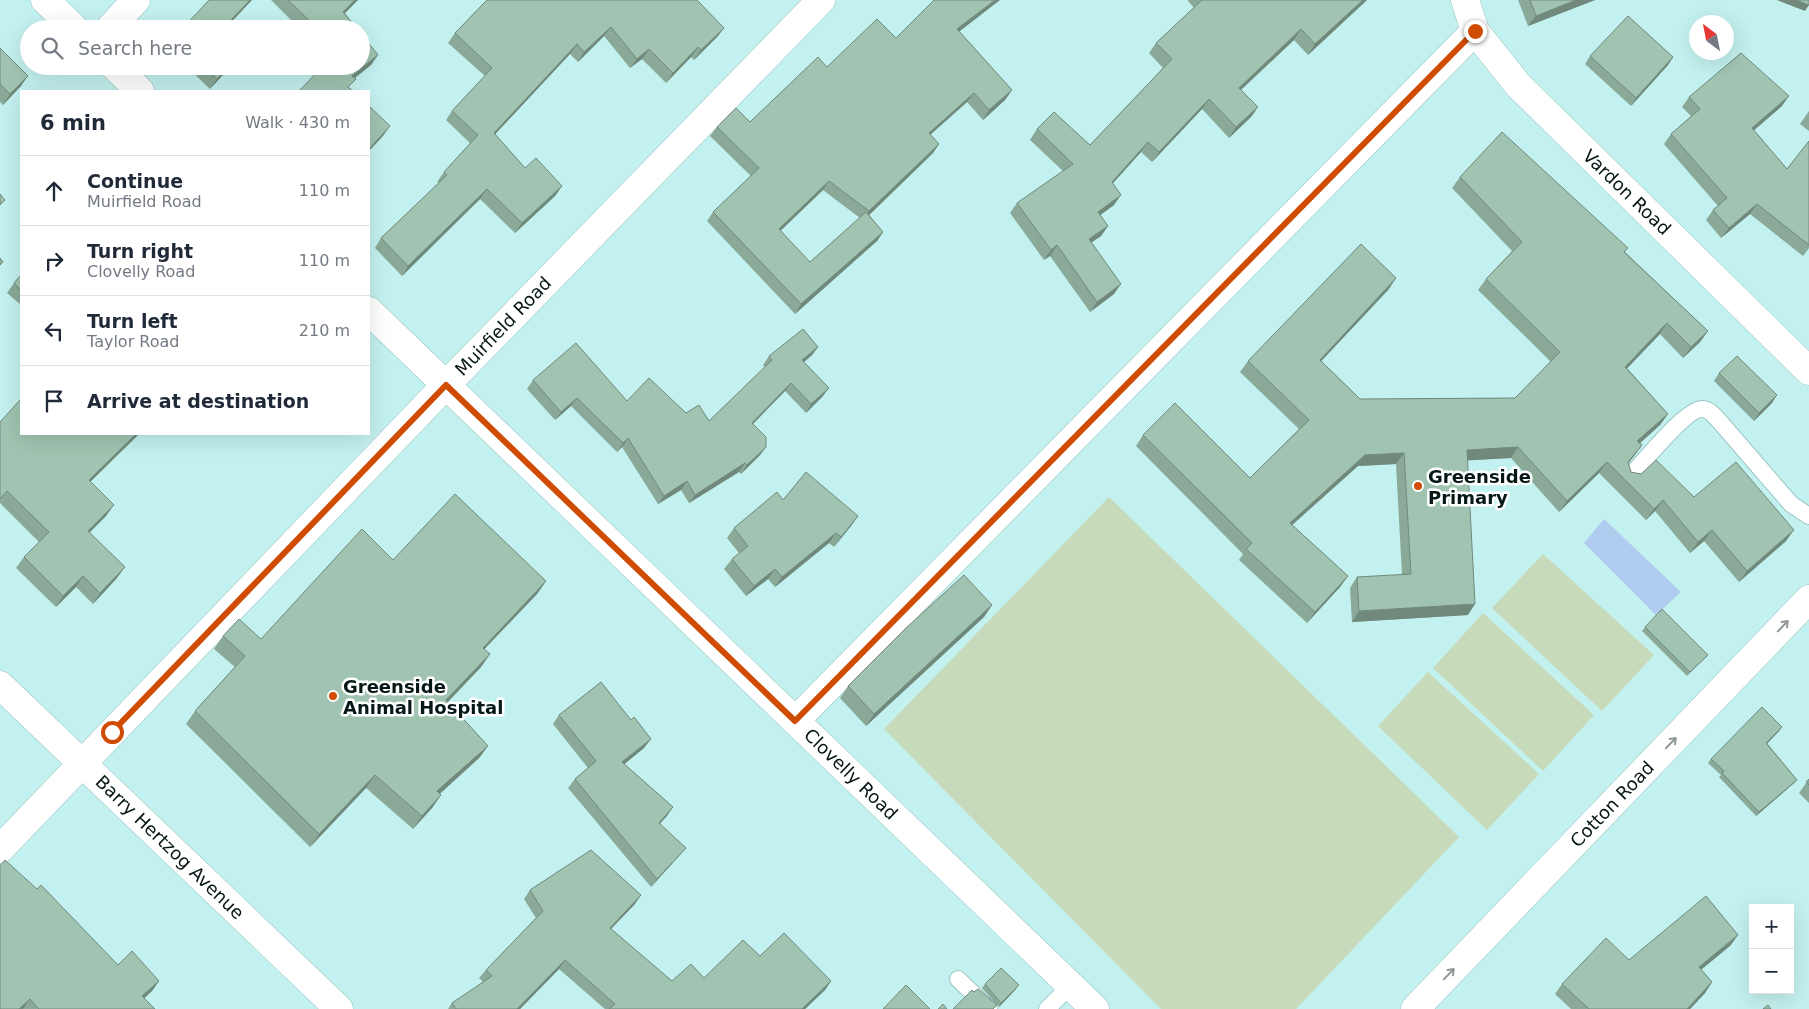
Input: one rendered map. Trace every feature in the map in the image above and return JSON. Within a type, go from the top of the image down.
[{"type":"street","points":[[45,0],[66,20]]},
{"type":"street","points":[[117,20],[136,0]]},
{"type":"street","name":"Muirfield Road","points":[[0,849],[446,385],[821,0]]},
{"type":"street","name":"Vardon Road","points":[[1465,0],[1475,31],[1518,85],[1809,371]]},
{"type":"street","points":[[795,721],[1475,31]]},
{"type":"street","points":[[123,75],[139,90]]},
{"type":"street","name":"Clovelly Road","points":[[370,312],[1095,1009]]},
{"type":"street","name":"Cotton Road","points":[[1415,1009],[1809,599]]},
{"type":"street","name":"Barry Hertzog Avenue","points":[[0,685],[339,1009]]},
{"type":"lane","points":[[1630,476],[1683,420],[1695,410],[1703,409],[1711,412],[1790,504],[1809,516]]},
{"type":"lane","points":[[958,979],[989,1009]]},
{"type":"lane","points":[[1047,1009],[1071,985]]},
{"type":"green space","points":[[1109,497],[1459,837],[1296,1009],[1161,1009],[884,729]]},
{"type":"green space","points":[[1543,554],[1654,655],[1602,711],[1492,608]]},
{"type":"green space","points":[[1483,613],[1594,715],[1543,771],[1433,668]]},
{"type":"green space","points":[[1428,672],[1539,774],[1487,830],[1378,726]]},
{"type":"water","points":[[1604,519],[1681,592],[1656,615],[1584,543]]},
{"type":"building","points":[[209,0],[250,0],[231,20],[190,20]]},
{"type":"building","points":[[288,0],[355,0],[343,12],[350,20],[309,20]]},
{"type":"building","points":[[487,0],[697,0],[724,28],[701,50],[698,47],[673,73],[649,49],[637,59],[611,27],[584,52],[577,44],[494,133],[525,168],[536,158],[562,186],[522,223],[487,189],[408,266],[381,238],[447,175],[444,172],[478,135],[452,111],[492,68],[455,33]]},
{"type":"building","points":[[934,0],[995,0],[957,29],[1012,90],[989,110],[974,93],[929,133],[939,144],[869,211],[829,181],[779,229],[810,262],[866,212],[883,232],[801,304],[713,212],[759,168],[717,127],[736,108],[750,122],[818,57],[827,67],[877,19],[896,38]]},
{"type":"building","points":[[1202,0],[1363,0],[1315,44],[1301,29],[1239,88],[1258,107],[1236,127],[1209,99],[1159,152],[1148,142],[1112,182],[1121,195],[1098,212],[1108,226],[1089,239],[1121,284],[1097,302],[1057,245],[1051,250],[1017,203],[1073,164],[1037,129],[1054,112],[1090,145],[1172,59],[1156,43]]},
{"type":"building","points":[[1530,0],[1576,0],[1536,16]]},
{"type":"building","points":[[1796,0],[1809,0],[1809,5]]},
{"type":"building","points":[[1628,16],[1673,57],[1636,98],[1590,56]]},
{"type":"building","points":[[370,45],[378,55],[370,61]]},
{"type":"building","points":[[0,48],[20,68],[20,75],[28,76],[10,94],[0,84]]},
{"type":"building","points":[[1741,53],[1789,96],[1752,128],[1787,169],[1809,141],[1809,245],[1757,204],[1729,228],[1713,210],[1727,198],[1671,134],[1700,109],[1689,97]]},
{"type":"building","points":[[213,75],[221,75],[217,79]]},
{"type":"building","points":[[314,75],[353,75],[352,76],[356,79],[348,87],[352,90],[300,90]]},
{"type":"building","points":[[370,107],[390,126],[370,148]]},
{"type":"building","points":[[1502,132],[1628,248],[1624,252],[1708,331],[1691,347],[1667,323],[1625,367],[1668,414],[1637,441],[1642,445],[1628,462],[1631,472],[1641,474],[1656,460],[1694,497],[1736,462],[1794,530],[1747,571],[1712,530],[1698,542],[1663,500],[1654,509],[1607,462],[1567,501],[1518,447],[1467,450],[1475,604],[1359,611],[1357,577],[1411,574],[1404,453],[1365,455],[1290,523],[1348,576],[1315,612],[1246,549],[1252,543],[1143,435],[1175,403],[1250,478],[1309,420],[1248,361],[1361,244],[1396,278],[1320,360],[1360,399],[1515,398],[1560,352],[1486,279],[1522,242],[1460,177]]},
{"type":"building","points":[[0,194],[5,200],[0,205]]},
{"type":"building","points":[[20,276],[20,289],[14,283]]},
{"type":"building","points":[[803,329],[818,347],[802,360],[829,388],[811,404],[791,383],[752,423],[766,437],[766,447],[747,465],[745,463],[695,495],[687,481],[664,496],[628,438],[623,443],[577,398],[561,412],[533,380],[576,343],[627,401],[649,378],[686,413],[699,405],[709,421],[772,360],[769,356]]},
{"type":"building","points":[[1737,356],[1777,395],[1759,413],[1719,373]]},
{"type":"building","points":[[20,400],[20,435],[135,435],[89,480],[114,505],[88,531],[125,567],[100,593],[83,576],[63,596],[24,557],[49,532],[7,491],[0,499],[0,422]]},
{"type":"building","points":[[806,472],[858,516],[841,537],[836,533],[782,577],[775,569],[754,586],[732,559],[748,546],[734,528],[777,492],[783,500]]},
{"type":"building","name":"Greenside Animal Hospital","points":[[455,494],[546,581],[483,648],[490,654],[446,700],[488,746],[437,791],[441,795],[422,816],[375,775],[319,834],[195,711],[245,656],[223,636],[239,619],[261,639],[362,529],[393,560]]},
{"type":"building","points":[[964,575],[992,605],[874,714],[848,686],[906,628]]},
{"type":"building","points":[[1662,609],[1708,655],[1690,672],[1645,627]]},
{"type":"building","points":[[601,682],[631,720],[634,717],[651,739],[622,762],[673,807],[659,823],[686,848],[657,879],[575,779],[596,761],[559,715]]},
{"type":"building","points":[[1762,707],[1782,727],[1766,743],[1797,780],[1759,812],[1722,773],[1724,771],[1711,759]]},
{"type":"building","points":[[591,850],[641,895],[610,928],[672,981],[691,964],[704,978],[743,940],[760,956],[784,933],[831,981],[802,1009],[609,1009],[615,1004],[565,960],[517,1009],[456,1009],[452,1003],[492,976],[486,970],[543,911],[530,890]]},
{"type":"building","points":[[5,860],[37,889],[41,885],[118,965],[132,951],[159,981],[142,996],[155,1009],[39,1009],[30,999],[19,1009],[0,1009],[0,866]]},
{"type":"building","points":[[1706,896],[1738,935],[1699,967],[1712,982],[1687,1009],[1589,1009],[1562,984],[1606,938],[1629,960]]},
{"type":"building","points":[[1001,968],[1019,985],[1001,1003],[985,984]]},
{"type":"building","points":[[906,985],[930,1009],[883,1009]]},
{"type":"building","points":[[978,989],[997,1005],[993,1009],[953,1009],[972,990],[974,992]]},
{"type":"building","points":[[943,1004],[947,1009],[938,1009]]},
{"type":"building","points":[[1768,1005],[1771,1009],[1763,1009]]},
{"type":"place","name":"Greenside Primary","points":[[1418,486]]},
{"type":"place","name":"Greenside Animal Hospital","points":[[333,696]]},
{"type":"route","points":[[112,732],[446,385],[795,721],[1475,31]]}]
